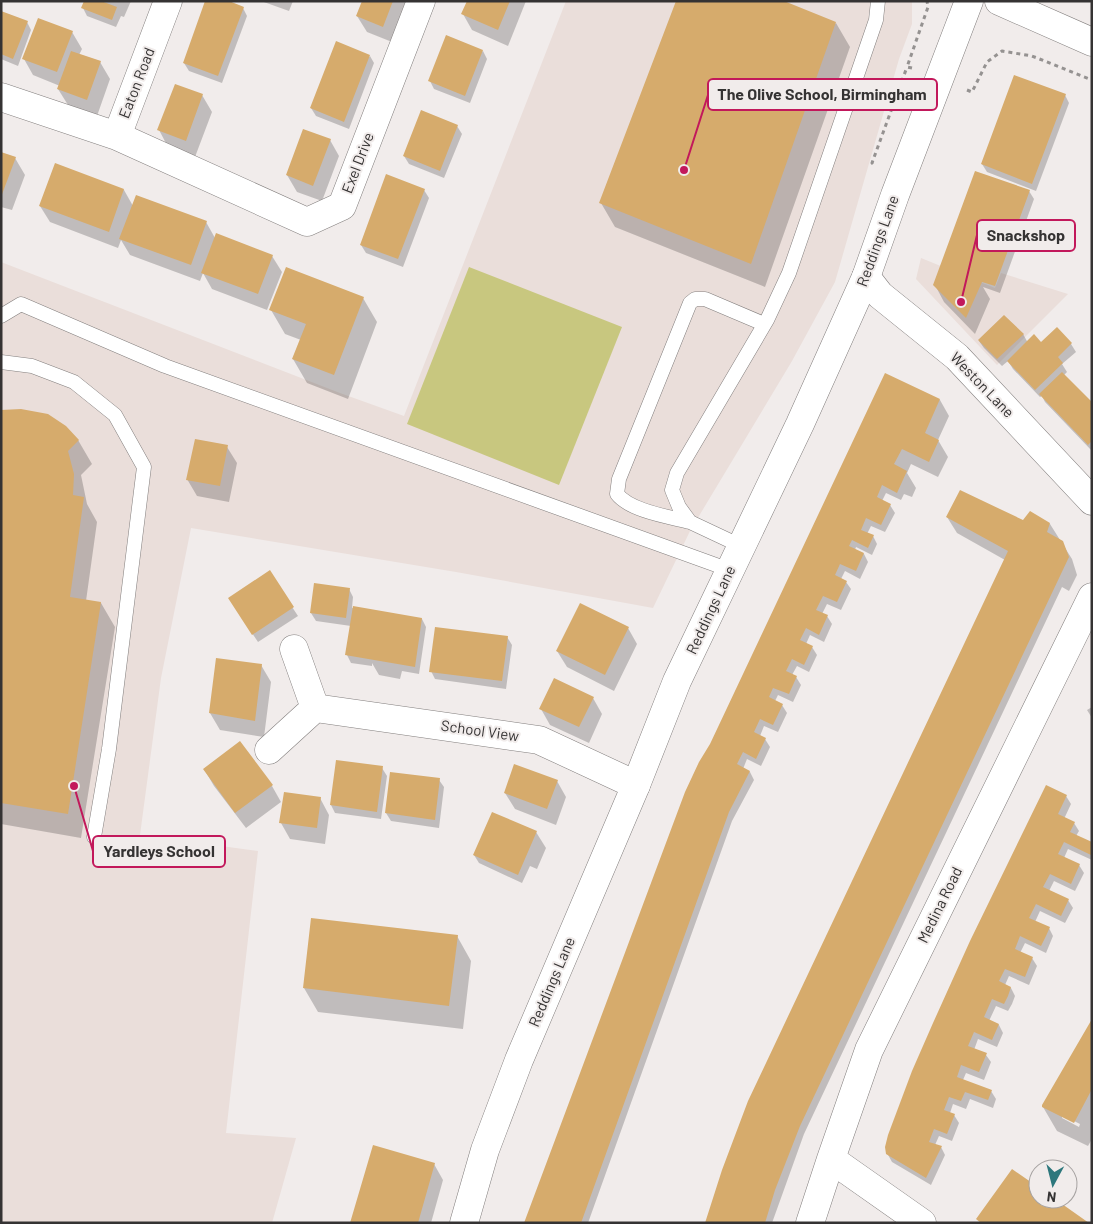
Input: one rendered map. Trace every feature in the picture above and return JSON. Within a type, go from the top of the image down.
[{"type":"street","name":"Eaton Road","points":[[1,97],[117,136],[168,1]]},
{"type":"street","name":"Exel Drive","points":[[117,136],[307,222],[342,206],[420,1]]},
{"type":"street","name":"Reddings Lane","points":[[464,1223],[486,1150],[519,1060],[636,785],[677,681],[800,424],[866,277],[895,195],[969,1]]},
{"type":"street","points":[[999,1],[1092,42]]},
{"type":"street","name":"Weston Lane","points":[[866,277],[880,295],[957,357],[1092,501]]},
{"type":"street","name":"Medina Road","points":[[810,1223],[870,1050],[1092,597]]},
{"type":"street","points":[[269,750],[315,708],[294,649]]},
{"type":"street","name":"School View","points":[[315,708],[540,740],[636,785]]},
{"type":"street","points":[[831,1159],[922,1223]]},
{"type":"lane","points":[[690,522],[679,507],[672,490],[677,473],[764,324],[789,272],[876,20],[878,1]]},
{"type":"lane","points":[[741,546],[690,522],[640,508],[620,498],[617,494],[620,479],[690,303],[695,299],[704,299],[764,324]]},
{"type":"lane","points":[[1,316],[21,304],[165,366],[730,570]]},
{"type":"lane","points":[[1,362],[32,366],[74,382],[115,415],[144,467],[109,749],[94,837]]},
{"type":"path","points":[[1032,56],[1092,80]]},
{"type":"shaded area","points":[[566,1],[912,1],[912,24],[899,59],[835,282],[792,361],[690,531],[653,608],[456,572],[191,528],[161,678],[140,835],[258,851],[226,1133],[296,1138],[272,1223],[1,1223],[1,262],[404,416]]},
{"type":"shaded area","points":[[921,258],[995,288],[1001,273],[1068,294],[997,365],[916,279]]},
{"type":"shaded area","points":[[469,267],[622,327],[559,485],[407,424]]},
{"type":"building","points":[[84,1],[101,1],[117,7],[112,20],[81,8]]},
{"type":"building","points":[[205,1],[229,1],[244,7],[218,76],[183,63]]},
{"type":"building","points":[[362,1],[393,1],[383,27],[356,16]]},
{"type":"building","points":[[467,1],[510,1],[498,30],[461,14]]},
{"type":"building","points":[[676,1],[784,1],[836,22],[751,264],[599,203]]},
{"type":"building","points":[[1,11],[28,21],[13,59],[1,54]]},
{"type":"building","points":[[38,18],[73,31],[57,72],[22,59]]},
{"type":"building","points":[[446,35],[483,50],[465,96],[428,81]]},
{"type":"building","points":[[336,41],[370,55],[344,122],[310,108]]},
{"type":"building","points":[[71,51],[101,61],[87,100],[57,89]]},
{"type":"building","points":[[1014,75],[1066,94],[1032,184],[981,164]]},
{"type":"building","points":[[175,84],[203,94],[186,141],[157,130]]},
{"type":"building","points":[[421,110],[458,125],[440,171],[403,156]]},
{"type":"building","points":[[303,129],[331,139],[313,186],[286,175]]},
{"type":"building","points":[[1,152],[16,157],[1,197]]},
{"type":"building","points":[[55,163],[124,189],[109,232],[39,206]]},
{"type":"building","points":[[975,171],[1030,190],[995,286],[982,282],[966,318],[933,285]]},
{"type":"building","points":[[386,174],[425,189],[398,259],[360,245]]},
{"type":"building","points":[[136,195],[207,221],[191,265],[119,239]]},
{"type":"building","points":[[216,233],[273,255],[258,294],[201,273]]},
{"type":"building","points":[[286,267],[364,297],[334,375],[292,359],[306,324],[269,310]]},
{"type":"building","points":[[1004,315],[1024,334],[997,359],[978,340]]},
{"type":"building","points":[[1057,327],[1072,343],[1058,357],[1063,363],[1035,390],[1007,361],[1034,334],[1041,342]]},
{"type":"building","points":[[1062,372],[1092,402],[1092,441],[1088,445],[1039,394]]},
{"type":"building","points":[[885,373],[940,399],[925,433],[939,440],[929,462],[902,449],[894,464],[907,471],[897,493],[882,485],[877,497],[891,504],[881,525],[866,518],[861,530],[874,535],[868,548],[852,540],[849,546],[864,553],[856,571],[840,564],[835,575],[847,581],[837,602],[823,596],[816,610],[828,615],[819,635],[806,628],[800,640],[813,646],[804,665],[792,659],[786,671],[797,676],[789,694],[773,688],[769,697],[783,704],[773,725],[760,719],[754,732],[766,738],[756,759],[743,752],[737,764],[750,771],[729,812],[581,1223],[524,1223],[685,792],[710,744]]},
{"type":"building","points":[[21,409],[48,414],[66,426],[79,440],[68,451],[74,474],[73,495],[84,497],[70,597],[101,602],[68,814],[1,803],[1,410]]},
{"type":"building","points":[[195,439],[228,445],[220,486],[186,480]]},
{"type":"building","points":[[960,490],[1023,520],[1030,511],[1050,523],[1047,532],[1063,541],[1069,557],[800,1126],[775,1190],[765,1223],[705,1223],[722,1170],[748,1101],[1008,551],[946,517]]},
{"type":"building","points":[[270,570],[294,607],[252,635],[228,598]]},
{"type":"building","points":[[314,583],[350,588],[346,618],[310,613]]},
{"type":"building","points":[[580,603],[629,627],[605,675],[556,651]]},
{"type":"building","points":[[353,606],[422,618],[415,667],[345,655]]},
{"type":"building","points":[[435,627],[508,636],[502,681],[429,672]]},
{"type":"building","points":[[216,658],[262,664],[255,721],[209,713]]},
{"type":"building","points":[[554,678],[594,697],[579,727],[539,709]]},
{"type":"building","points":[[240,741],[273,785],[235,813],[203,769]]},
{"type":"building","points":[[336,760],[383,766],[377,812],[330,805]]},
{"type":"building","points":[[514,764],[558,780],[547,809],[504,793]]},
{"type":"building","points":[[390,772],[440,778],[435,820],[385,813]]},
{"type":"building","points":[[1046,785],[1067,795],[1058,814],[1075,822],[1070,832],[1092,842],[1092,853],[1091,855],[1064,842],[1058,854],[1080,864],[1071,884],[1050,874],[1043,887],[1069,899],[1061,916],[1036,904],[1029,918],[1050,927],[1046,936],[1041,946],[1020,936],[1015,949],[1033,957],[1025,977],[1005,969],[999,981],[1011,987],[1008,996],[1004,1004],[992,999],[984,1017],[999,1024],[992,1040],[974,1032],[968,1046],[987,1053],[979,1072],[961,1065],[957,1077],[992,1090],[988,1100],[965,1092],[961,1101],[949,1097],[944,1110],[955,1114],[947,1134],[934,1129],[929,1142],[942,1146],[926,1178],[886,1154],[885,1147],[888,1135],[912,1071],[970,941]]},
{"type":"building","points":[[284,792],[321,797],[317,828],[279,823]]},
{"type":"building","points":[[492,812],[537,831],[518,875],[473,855]]},
{"type":"building","points":[[311,918],[458,935],[449,1006],[303,988]]},
{"type":"building","points":[[1092,1019],[1092,1089],[1074,1123],[1042,1107],[1042,1105]]},
{"type":"building","points":[[373,1145],[435,1163],[418,1223],[350,1223]]},
{"type":"building","points":[[1012,1169],[1028,1180],[1028,1209],[1069,1209],[1089,1223],[981,1223],[976,1219]]},
{"type":"place","name":"The Olive School, Birmingham","points":[[684,170]]},
{"type":"place","name":"Snackshop","points":[[961,302]]},
{"type":"place","name":"Yardleys School","points":[[74,786]]}]
